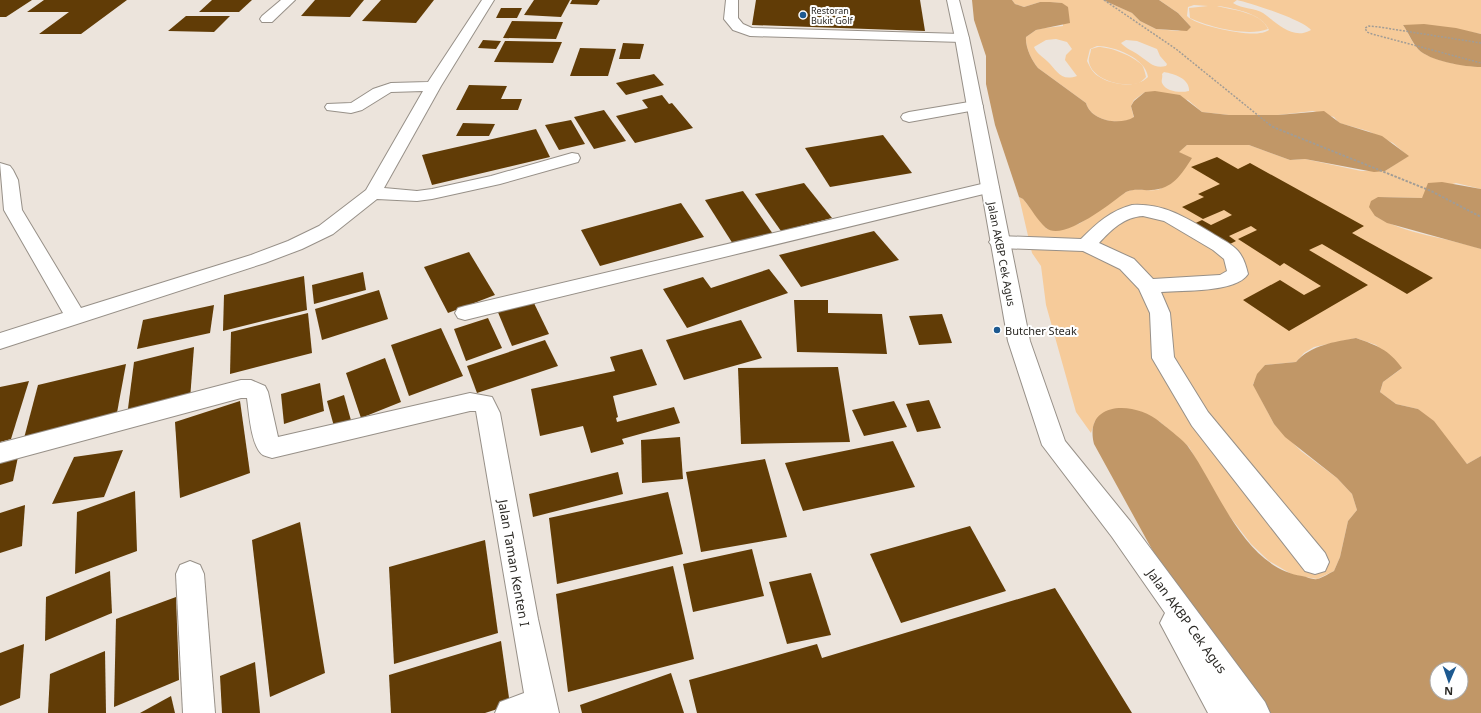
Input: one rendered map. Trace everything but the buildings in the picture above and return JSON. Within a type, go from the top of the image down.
[{"type":"street","points":[[267,19],[289,0]]},
{"type":"street","points":[[0,341],[258,259],[295,245],[326,230],[374,194],[433,86],[488,0]]},
{"type":"street","points":[[732,0],[731,19],[738,27],[750,32],[962,38]]},
{"type":"street","name":"Jalan AKBP Cek Agus","points":[[953,0],[962,38],[999,242],[1019,341],[1054,445],[1121,529],[1254,713]]},
{"type":"street","points":[[333,107],[344,110],[356,108],[387,88],[433,86]]},
{"type":"street","points":[[910,117],[975,106]]},
{"type":"street","points":[[374,194],[417,196],[432,194],[494,180],[572,158]]},
{"type":"street","points":[[0,168],[4,170],[9,180],[13,210],[76,318]]},
{"type":"street","points":[[465,313],[990,187]]},
{"type":"street","points":[[1086,245],[1099,231],[1122,214],[1131,211],[1155,211],[1179,220],[1228,252],[1234,260],[1238,274],[1223,281],[1148,286]]},
{"type":"street","points":[[999,242],[1086,245],[1127,264],[1148,286],[1160,313],[1163,358],[1200,419],[1315,562]]},
{"type":"street","name":"Jalan Taman Kenten I","points":[[0,453],[241,389],[251,389],[257,392],[267,443],[272,448],[470,402],[484,403],[488,413],[524,619],[542,708]]},
{"type":"street","name":"Jalan AKBP Cek Agus","points":[[1121,529],[1224,713]]},
{"type":"street","points":[[190,574],[199,713]]},
{"type":"street","points":[[511,713],[542,708]]},
{"type":"path","points":[[1104,0],[1176,49],[1273,127],[1431,191],[1481,217]]},
{"type":"path","points":[[1481,43],[1379,27],[1369,26],[1365,28],[1367,32],[1372,34],[1481,63]]},
{"type":"shaded area","points":[[972,0],[1012,0],[1015,4],[1024,7],[1040,2],[1050,2],[1062,3],[1068,7],[1070,23],[1036,30],[1026,37],[1028,49],[1033,62],[1038,68],[1086,103],[1089,109],[1100,118],[1114,121],[1128,120],[1134,117],[1131,106],[1134,101],[1145,92],[1155,91],[1180,95],[1202,112],[1229,115],[1278,115],[1324,111],[1340,123],[1382,136],[1409,156],[1385,171],[1374,172],[1305,159],[1290,160],[1249,145],[1187,145],[1179,152],[1192,158],[1176,180],[1171,184],[1159,189],[1133,190],[1126,192],[1099,212],[1075,226],[1064,230],[1054,231],[1046,228],[1023,199],[1019,197],[995,125],[986,84],[986,56],[974,20]]},
{"type":"shaded area","points":[[1012,0],[1103,0],[1132,13],[1140,21],[1156,29],[1178,31],[1191,27],[1178,13],[1159,0],[1237,0],[1481,0],[1481,34],[1445,27],[1403,25],[1416,47],[1423,53],[1439,60],[1481,67],[1481,189],[1456,183],[1426,192],[1422,198],[1378,197],[1375,216],[1413,232],[1481,249],[1481,456],[1467,464],[1418,409],[1396,404],[1380,392],[1383,382],[1401,369],[1376,345],[1356,338],[1314,347],[1304,353],[1296,362],[1265,365],[1253,384],[1274,424],[1301,451],[1337,478],[1352,494],[1357,510],[1348,521],[1340,557],[1334,571],[1317,579],[1293,575],[1269,561],[1251,544],[1224,509],[1189,447],[1159,421],[1095,421],[1091,433],[1076,412],[1046,305],[1041,266],[1032,253],[1019,197],[1023,199],[1047,229],[1079,224],[1131,190],[1160,189],[1171,180],[1191,158],[1178,152],[1187,145],[1249,145],[1290,160],[1305,159],[1361,171],[1385,171],[1408,156],[1393,143],[1368,131],[1339,123],[1334,117],[1313,111],[1278,115],[1229,115],[1202,112],[1188,100],[1145,92],[1134,100],[1131,106],[1134,118],[1121,122],[1114,122],[1100,118],[1089,109],[1086,103],[1038,68],[1033,62],[1028,49],[1026,37],[1036,30],[1063,26],[1062,3],[1040,2],[1024,7],[1015,4]],"holes":[[[1237,0],[1288,17],[1311,30],[1304,33],[1291,32],[1260,11],[1233,3]],[[1194,5],[1208,6],[1189,8],[1190,18],[1207,25],[1229,30],[1250,32],[1268,29],[1264,23],[1269,30],[1254,34],[1234,32],[1211,27],[1192,20],[1187,16],[1188,7]],[[1217,6],[1240,10],[1249,14],[1238,11]],[[1056,39],[1067,42],[1072,49],[1066,55],[1065,60],[1077,76],[1067,77],[1059,74],[1034,47],[1046,40]],[[1126,40],[1137,41],[1157,49],[1160,56],[1167,64],[1166,66],[1162,67],[1155,66],[1121,43]],[[1097,46],[1112,48],[1128,54],[1142,64],[1148,77],[1143,81],[1130,84],[1110,82],[1103,79],[1091,69],[1087,61],[1090,49]],[[1164,72],[1181,78],[1187,83],[1189,91],[1178,92],[1170,90],[1162,83],[1162,74]]]},
{"type":"shaded area","points":[[1103,0],[1159,0],[1178,13],[1191,27],[1187,31],[1156,29],[1140,21],[1132,13]]},
{"type":"shaded area","points":[[1424,24],[1456,28],[1481,34],[1481,67],[1466,66],[1439,60],[1423,53],[1418,49],[1403,25]]},
{"type":"shaded area","points":[[1098,47],[1115,50],[1133,58],[1142,65],[1146,77],[1139,83],[1133,84],[1117,83],[1102,78],[1091,68],[1089,62],[1091,49]]},
{"type":"shaded area","points":[[1442,182],[1481,189],[1481,249],[1387,223],[1375,216],[1369,207],[1371,201],[1378,197],[1422,198],[1428,183]]},
{"type":"shaded area","points":[[1356,338],[1377,346],[1387,352],[1402,368],[1383,382],[1380,392],[1396,404],[1418,409],[1434,421],[1467,464],[1481,456],[1481,713],[1242,713],[1094,444],[1093,430],[1096,419],[1104,412],[1126,408],[1138,410],[1150,415],[1187,445],[1235,524],[1249,543],[1264,558],[1282,570],[1312,579],[1321,578],[1334,571],[1340,557],[1348,521],[1357,510],[1352,494],[1337,478],[1285,437],[1274,424],[1253,385],[1257,374],[1265,365],[1296,362],[1302,356],[1316,348],[1331,343]]},
{"type":"place","name":"Restoran Bukit Golf","points":[[803,15]]},
{"type":"place","name":"Butcher Steak","points":[[997,330]]}]
